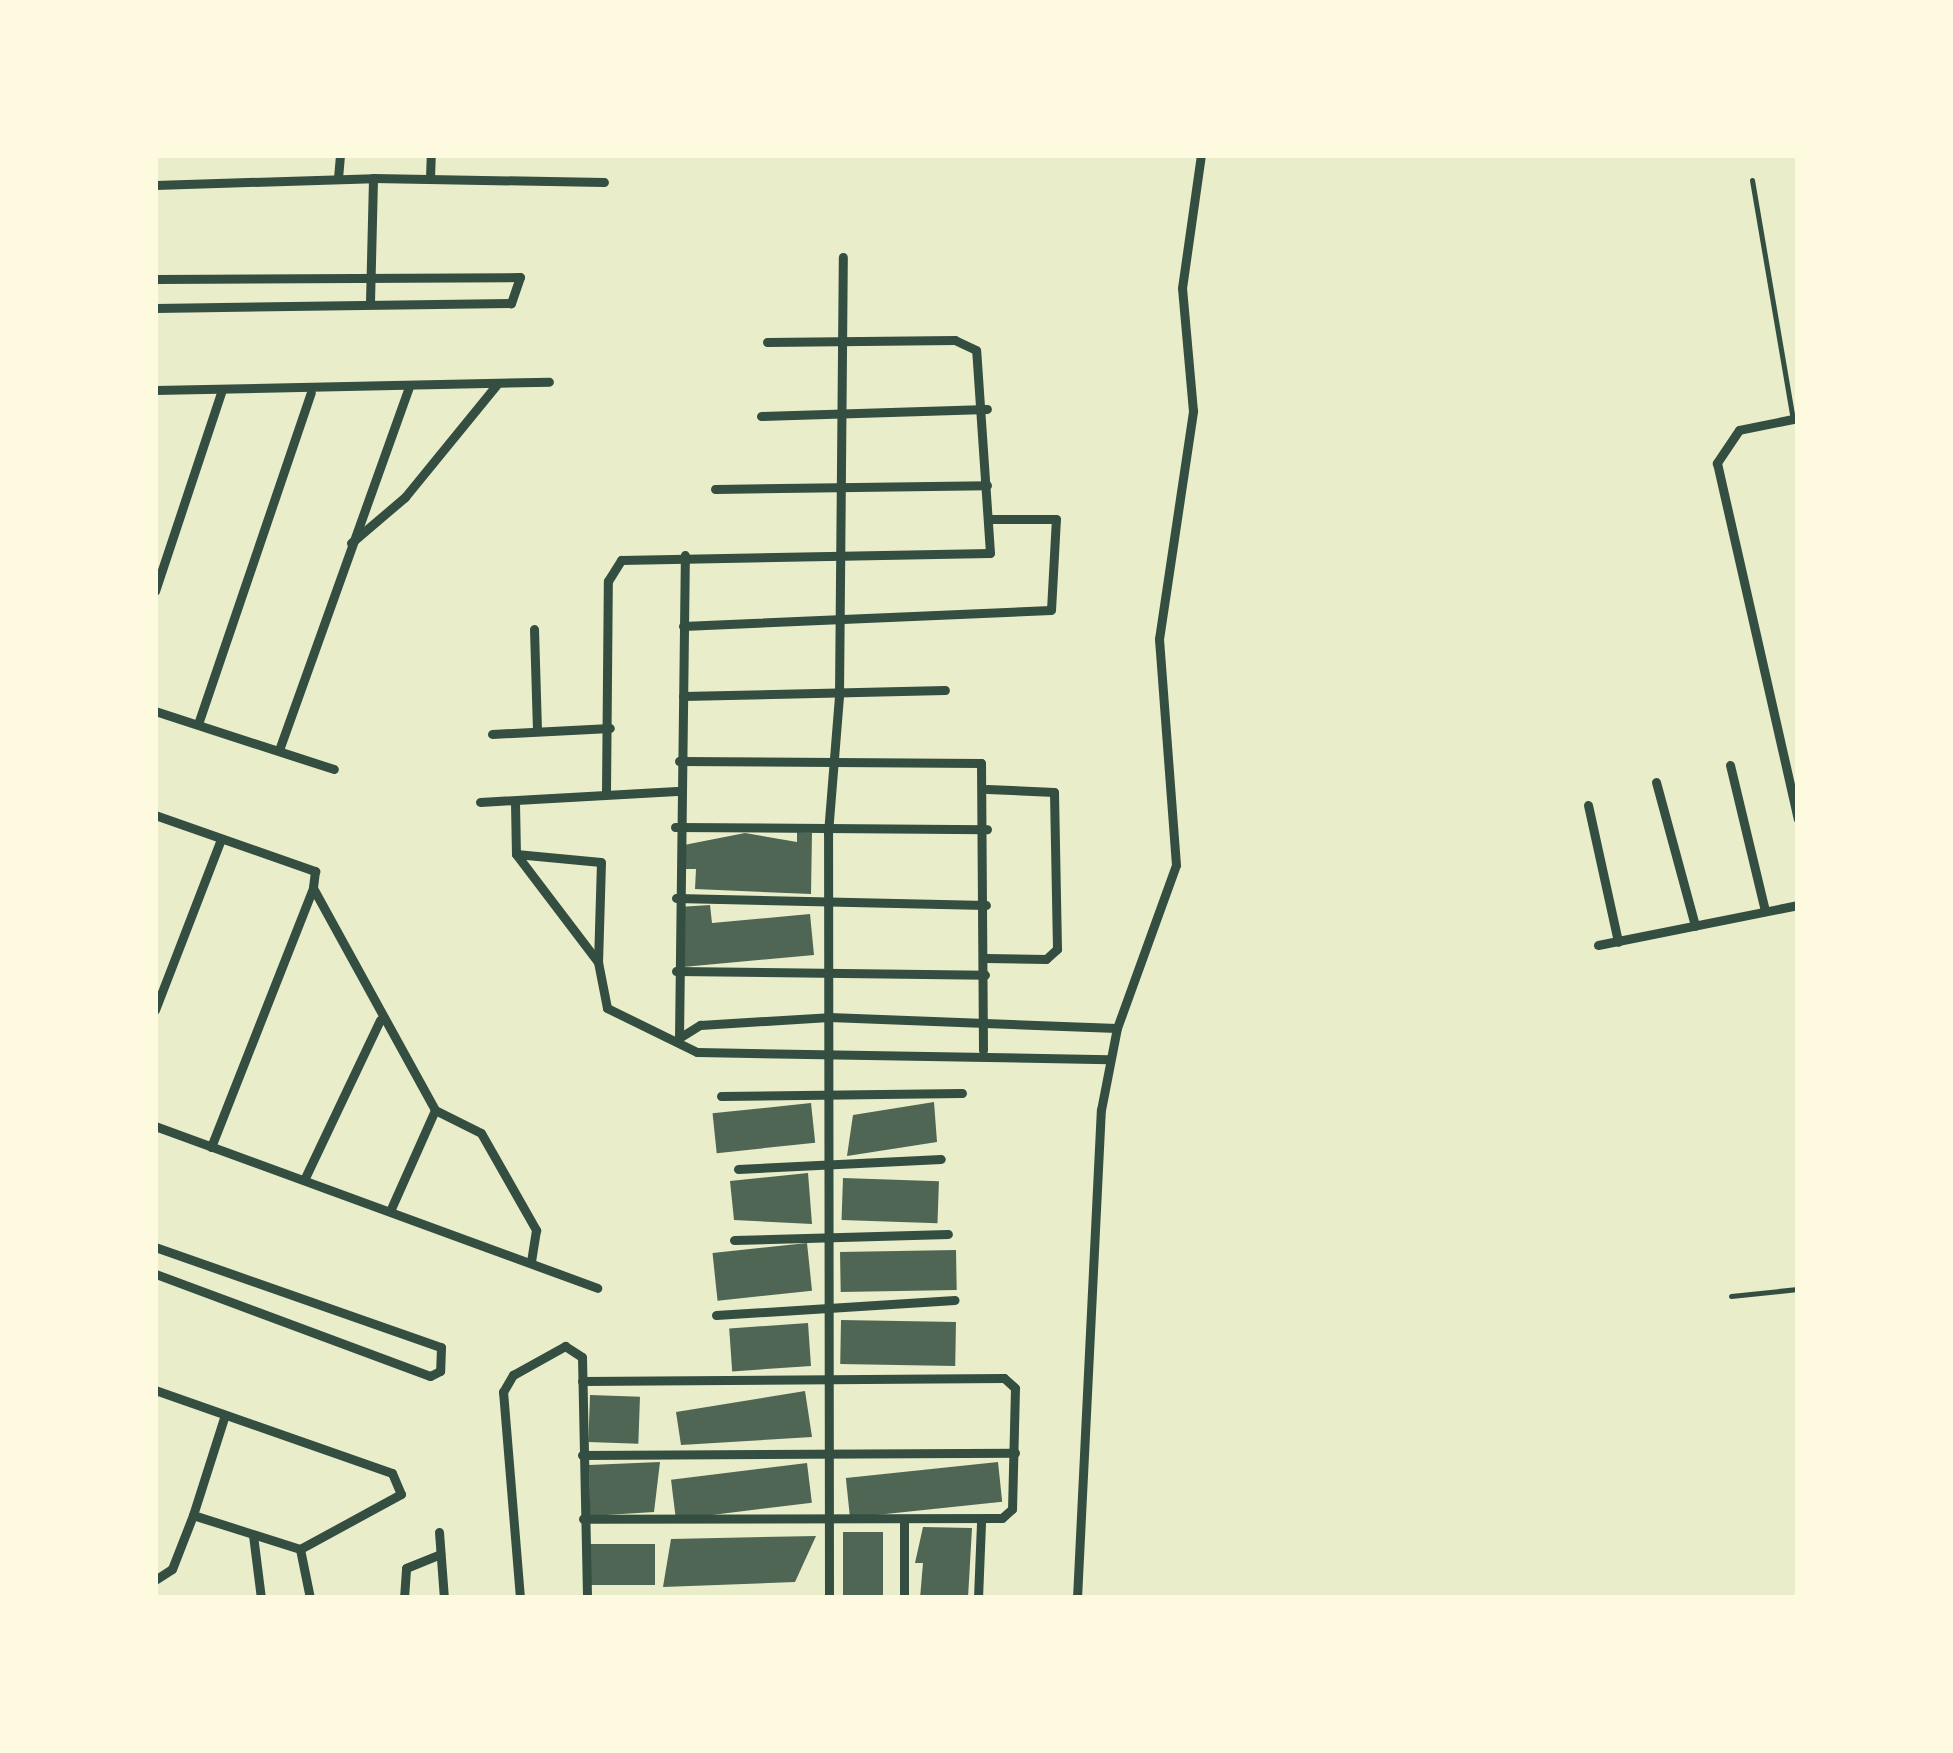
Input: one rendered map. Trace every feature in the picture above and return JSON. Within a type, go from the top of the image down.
[{"type":"street","points":[[338,178],[340,155]]},
{"type":"street","points":[[430,178],[431,155]]},
{"type":"street","points":[[1078,1598],[1109,1059],[1176,865],[1159,639],[1193,411],[1182,288],[1201,155]]},
{"type":"street","points":[[155,185],[338,178],[604,182]]},
{"type":"street","points":[[370,302],[373,178]]},
{"type":"street","points":[[829,1598],[825,1307],[831,1052],[827,904],[832,761],[839,696],[843,257]]},
{"type":"street","points":[[155,279],[520,277],[512,303],[155,308]]},
{"type":"street","points":[[606,792],[610,569],[621,560],[838,554],[986,558],[992,519],[987,485],[987,409],[968,344],[767,342]]},
{"type":"street","points":[[155,390],[311,393],[549,382]]},
{"type":"street","points":[[349,545],[405,497],[497,384]]},
{"type":"street","points":[[279,750],[349,545],[409,388]]},
{"type":"street","points":[[155,591],[222,390]]},
{"type":"street","points":[[198,724],[311,393]]},
{"type":"street","points":[[761,416],[987,409]]},
{"type":"street","points":[[1795,419],[1739,430],[1717,464],[1798,819]]},
{"type":"street","points":[[716,489],[987,485]]},
{"type":"street","points":[[683,626],[839,626],[1051,610],[1056,519],[992,519]]},
{"type":"street","points":[[678,1038],[675,827],[684,696],[685,556]]},
{"type":"street","points":[[534,629],[537,730]]},
{"type":"street","points":[[684,696],[839,696],[945,690]]},
{"type":"street","points":[[155,711],[334,769]]},
{"type":"street","points":[[492,734],[610,728]]},
{"type":"street","points":[[679,761],[974,760],[986,769],[982,1050]]},
{"type":"street","points":[[1730,765],[1766,912]]},
{"type":"street","points":[[1656,782],[1695,926]]},
{"type":"street","points":[[985,958],[1046,960],[1057,949],[1054,792],[986,790]]},
{"type":"street","points":[[480,802],[677,791]]},
{"type":"street","points":[[515,803],[516,854],[598,962]]},
{"type":"street","points":[[1588,805],[1618,942]]},
{"type":"street","points":[[155,815],[305,864],[380,1020],[435,1110],[481,1133],[536,1230],[531,1260]]},
{"type":"street","points":[[675,827],[828,833],[986,829]]},
{"type":"street","points":[[155,1010],[221,838]]},
{"type":"street","points":[[516,854],[601,862],[598,962],[607,1008],[678,1038],[698,1052],[982,1050],[1109,1059]]},
{"type":"street","points":[[211,1147],[314,888]]},
{"type":"street","points":[[676,898],[986,905]]},
{"type":"street","points":[[1598,945],[1798,904]]},
{"type":"street","points":[[676,971],[830,977],[984,975]]},
{"type":"street","points":[[678,1038],[700,1025],[828,1017],[984,1017],[1117,1028]]},
{"type":"street","points":[[304,1180],[380,1020]]},
{"type":"street","points":[[721,1096],[962,1092]]},
{"type":"street","points":[[390,1210],[435,1110]]},
{"type":"street","points":[[155,1126],[531,1260],[596,1288]]},
{"type":"street","points":[[738,1169],[828,1161],[941,1159]]},
{"type":"street","points":[[734,1240],[948,1234]]},
{"type":"street","points":[[155,1247],[440,1347],[440,1371],[430,1376],[155,1274]]},
{"type":"street","points":[[716,1315],[955,1300]]},
{"type":"street","points":[[520,1598],[505,1385],[566,1346],[580,1352],[587,1598]]},
{"type":"street","points":[[582,1382],[1004,1378],[1015,1388],[1012,1510],[981,1522],[828,1518],[583,1520]]},
{"type":"street","points":[[155,1390],[398,1478],[401,1494],[388,1507],[300,1550],[193,1516]]},
{"type":"street","points":[[155,1580],[172,1569],[226,1415]]},
{"type":"street","points":[[582,1455],[826,1449],[1015,1453]]},
{"type":"street","points":[[904,1522],[904,1598]]},
{"type":"street","points":[[978,1598],[981,1522]]},
{"type":"street","points":[[439,1532],[444,1598]]},
{"type":"street","points":[[253,1535],[261,1598]]},
{"type":"street","points":[[300,1550],[310,1598]]},
{"type":"street","points":[[404,1598],[402,1573],[440,1554]]},
{"type":"lane","points":[[1752,180],[1795,419]]},
{"type":"lane","points":[[1731,1296],[1798,1289]]},
{"type":"building","points":[[797,832],[812,833],[811,894],[695,889],[696,869],[683,869],[684,845],[745,833],[797,842]]},
{"type":"building","points":[[710,905],[712,923],[810,914],[814,955],[683,967],[678,907]]},
{"type":"building","points":[[934,1102],[937,1142],[847,1156],[853,1115]]},
{"type":"building","points":[[811,1103],[815,1143],[717,1153],[713,1113]]},
{"type":"building","points":[[808,1173],[812,1224],[734,1220],[730,1181]]},
{"type":"building","points":[[843,1178],[939,1181],[937,1223],[842,1220]]},
{"type":"building","points":[[807,1243],[812,1291],[718,1301],[713,1253]]},
{"type":"building","points":[[956,1250],[957,1290],[841,1292],[840,1252]]},
{"type":"building","points":[[841,1320],[956,1322],[955,1366],[840,1364]]},
{"type":"building","points":[[808,1323],[811,1366],[732,1371],[729,1329]]},
{"type":"building","points":[[805,1391],[812,1437],[681,1445],[676,1412]]},
{"type":"building","points":[[590,1395],[640,1397],[638,1444],[588,1442]]},
{"type":"building","points":[[660,1462],[654,1512],[590,1516],[589,1465]]},
{"type":"building","points":[[998,1462],[1002,1502],[850,1518],[846,1478]]},
{"type":"building","points":[[807,1463],[812,1503],[676,1519],[671,1480]]},
{"type":"building","points":[[923,1527],[972,1528],[968,1598],[920,1598],[923,1563],[915,1563]]},
{"type":"building","points":[[843,1532],[883,1532],[883,1598],[843,1598]]},
{"type":"building","points":[[816,1536],[795,1582],[663,1587],[671,1539]]},
{"type":"building","points":[[589,1544],[655,1544],[655,1585],[589,1585]]}]
